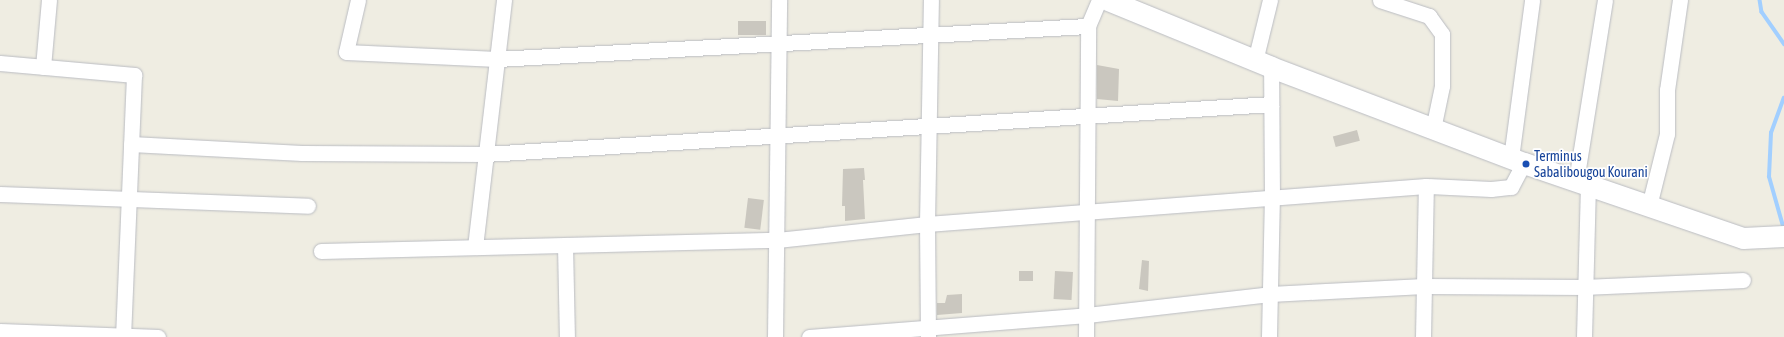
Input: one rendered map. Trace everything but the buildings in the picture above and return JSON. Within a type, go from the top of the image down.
[{"type":"main road","points":[[1108,0],[1263,64],[1433,129],[1582,183],[1743,238],[1784,236]]},
{"type":"street","points":[[43,67],[49,0]]},
{"type":"street","points":[[358,0],[346,52],[497,59],[1088,26]]},
{"type":"street","points":[[475,247],[504,0]]},
{"type":"street","points":[[775,337],[779,0]]},
{"type":"street","points":[[929,332],[927,224],[931,0]]},
{"type":"street","points":[[1086,337],[1088,26],[1099,0]]},
{"type":"street","points":[[1269,337],[1272,198],[1271,104],[1263,64],[1270,0]]},
{"type":"street","points":[[1380,0],[1428,16],[1442,34],[1442,86],[1433,129]]},
{"type":"street","points":[[321,251],[777,240],[927,224],[1426,186],[1490,189],[1511,186],[1517,160],[1532,0]]},
{"type":"street","points":[[1584,337],[1585,287],[1582,183],[1605,0]]},
{"type":"street","points":[[1649,206],[1667,134],[1667,90],[1680,0]]},
{"type":"street","points":[[0,63],[134,75],[123,336]]},
{"type":"street","points":[[131,144],[302,153],[486,154],[1271,104]]},
{"type":"street","points":[[1423,337],[1426,186]]},
{"type":"street","points":[[0,194],[308,206]]},
{"type":"street","points":[[566,245],[567,337]]},
{"type":"street","points":[[809,337],[929,332],[1270,294],[1424,286],[1585,287],[1743,280]]},
{"type":"street","points":[[0,331],[158,337]]},
{"type":"waterway","points":[[1760,0],[1762,12],[1784,44]]},
{"type":"waterway","points":[[1784,98],[1771,133],[1769,177],[1784,230]]},
{"type":"place","name":"Terminus Sabalibougou Kourani","points":[[1526,164]]}]
